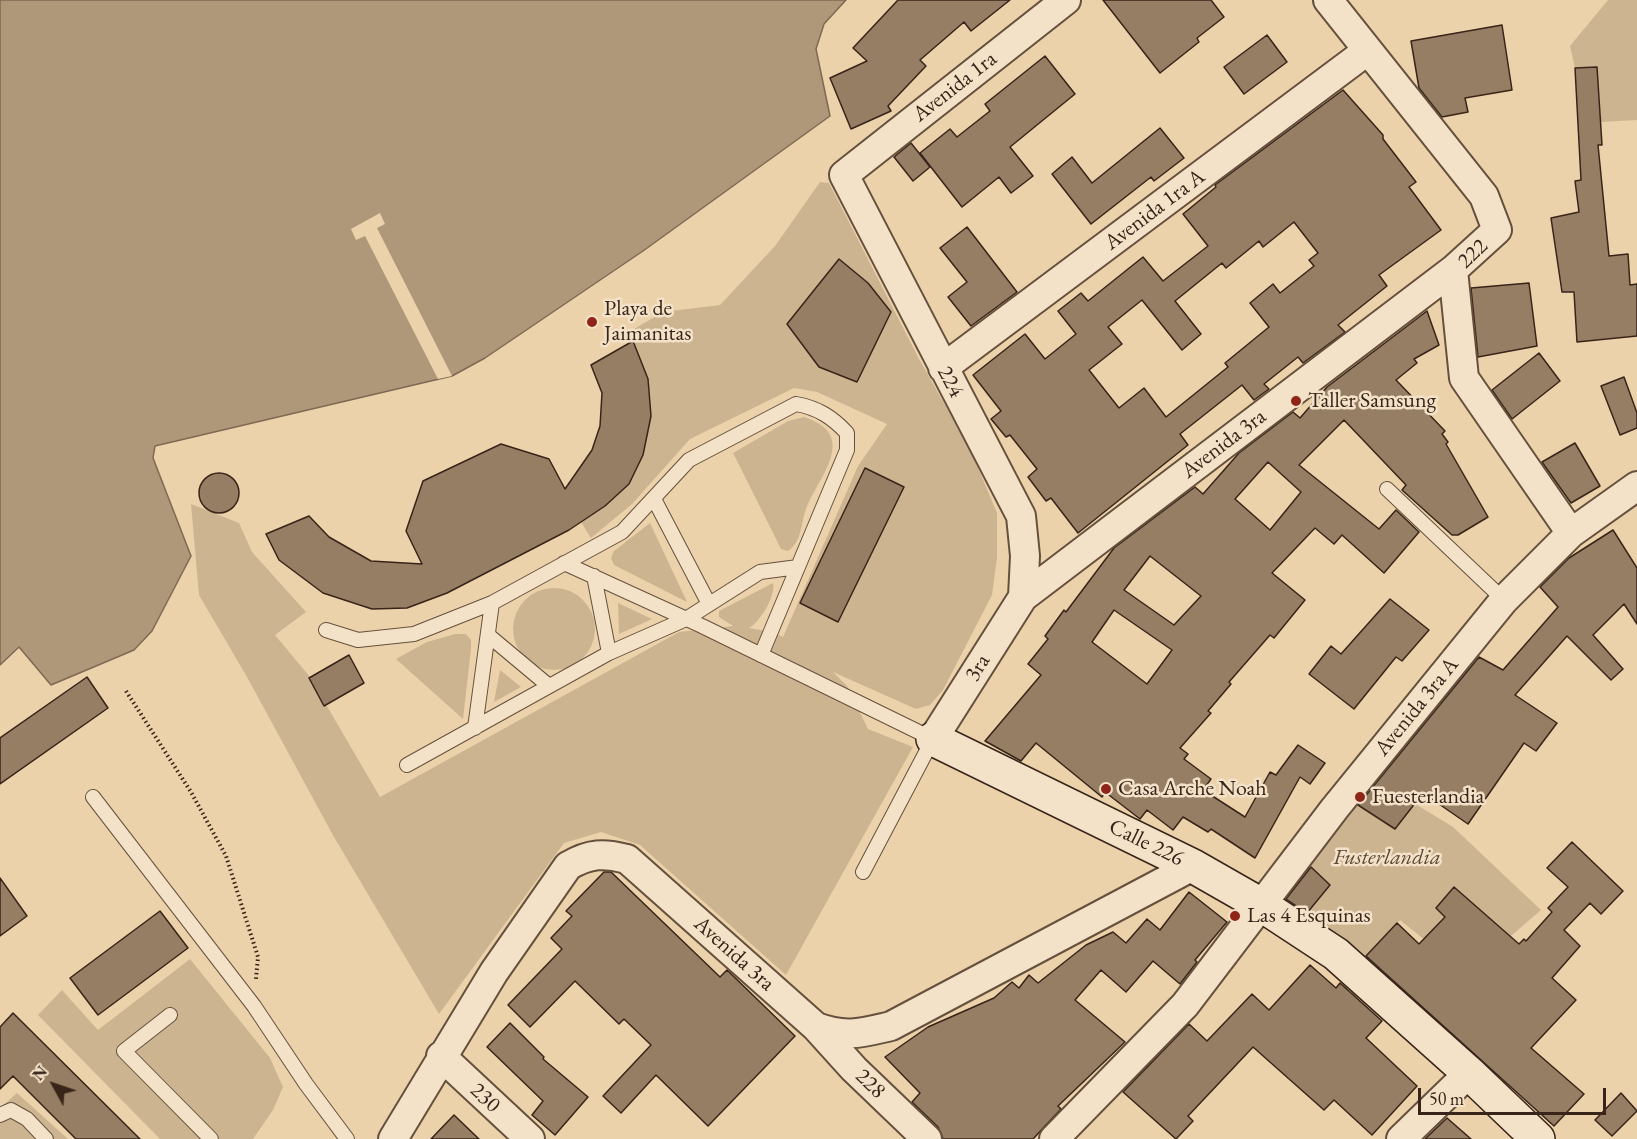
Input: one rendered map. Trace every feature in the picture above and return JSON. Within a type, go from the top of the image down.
[{"type":"street","name":"Avenida 1ra","points":[[844,175],[1066,0]]},
{"type":"street","name":"222","points":[[1328,0],[1485,196],[1497,230],[1454,270],[1464,378],[1571,533]]},
{"type":"street","name":"Avenida 1ra A","points":[[943,368],[1367,51]]},
{"type":"street","name":"224","points":[[844,175],[1021,516],[1025,556],[1023,597]]},
{"type":"street","name":"Avenida 3ra","points":[[1023,597],[1454,270]]},
{"type":"street","name":"Avenida 3ra A","points":[[1054,1139],[1185,1005],[1263,906],[1335,808],[1504,600],[1571,533],[1634,493]]},
{"type":"street","name":"3ra","points":[[933,739],[1023,597]]},
{"type":"street","name":"Calle 226","points":[[933,739],[1193,866],[1263,906],[1336,954],[1469,1073],[1538,1139]]},
{"type":"street","name":"Avenida 3ra","points":[[393,1139],[441,1056],[494,972],[568,866],[584,856],[605,853],[627,859],[816,1027],[836,1034],[853,1035],[891,1026],[1193,866]]},
{"type":"street","name":"228","points":[[816,1027],[854,1069],[927,1139]]},
{"type":"street","name":"230","points":[[441,1056],[530,1139]]},
{"type":"street","points":[[1401,1139],[1469,1073]]},
{"type":"lane","points":[[326,630],[358,640],[414,634],[492,603],[622,532],[689,460],[796,404],[812,407],[834,419],[847,434],[847,450],[761,655]]},
{"type":"lane","points":[[1387,489],[1504,600]]},
{"type":"lane","points":[[654,499],[709,604]]},
{"type":"lane","points":[[564,563],[594,576],[609,653]]},
{"type":"lane","points":[[407,765],[609,653],[686,619],[760,572],[798,567]]},
{"type":"lane","name":"Calle 226","points":[[594,576],[933,739]]},
{"type":"lane","points":[[476,728],[492,603]]},
{"type":"lane","points":[[488,635],[549,686]]},
{"type":"lane","points":[[863,872],[933,739]]},
{"type":"lane","points":[[93,797],[254,1006],[306,1084],[347,1139]]},
{"type":"lane","points":[[170,1015],[124,1051],[211,1139]]},
{"type":"lane","points":[[0,1115],[11,1110],[27,1119],[46,1139]]},
{"type":"path","points":[[126,691],[191,792],[226,856],[258,957],[254,1006]]},
{"type":"green space","points":[[1608,0],[1637,0],[1637,120],[1601,122],[1597,67],[1575,68],[1570,46]]},
{"type":"green space","points":[[820,182],[829,183],[918,357],[971,451],[997,513],[997,558],[992,595],[943,690],[930,705],[916,709],[833,672],[847,686],[868,729],[913,747],[786,975],[640,845],[601,832],[564,843],[439,1014],[334,837],[247,677],[199,595],[191,504],[239,523],[252,552],[306,612],[275,635],[310,677],[380,797],[679,632],[733,626],[719,617],[719,611],[773,583],[772,595],[766,608],[749,628],[772,632],[783,637],[858,466],[887,424],[817,392],[794,388],[690,439],[632,504],[591,538],[581,522],[643,455],[651,416],[648,379],[629,332],[663,312],[720,305],[775,246]]},
{"type":"green space","points":[[804,417],[821,425],[830,434],[833,445],[826,470],[806,509],[799,537],[788,551],[781,549],[733,453],[788,421]]},
{"type":"green space","points":[[650,523],[687,602],[614,565],[611,558],[614,551]]},
{"type":"green space","points":[[554,588],[570,591],[583,600],[592,613],[595,629],[592,645],[583,658],[570,667],[554,670],[538,667],[525,658],[516,645],[513,629],[516,613],[525,600],[538,591]]},
{"type":"green space","points":[[618,603],[652,619],[619,634]]},
{"type":"green space","points":[[455,634],[466,634],[471,640],[463,719],[396,659],[427,642]]},
{"type":"green space","points":[[500,670],[521,687],[494,702]]},
{"type":"green space","name":"Fusterlandia","points":[[1373,778],[1453,827],[1541,910],[1467,974],[1400,920],[1360,962],[1280,895]]},
{"type":"green space","points":[[190,959],[270,1058],[283,1087],[273,1110],[253,1139],[160,1139],[38,1015],[62,990],[98,1030]]},
{"type":"green space","points":[[17,1093],[68,1139],[0,1139],[0,1108]]},
{"type":"shaded area","points":[[0,0],[846,0],[824,24],[816,49],[830,116],[643,251],[485,358],[452,376],[155,446],[153,458],[191,556],[152,631],[134,650],[51,685],[19,647],[0,665]]},
{"type":"pier","points":[[380,213],[385,224],[377,228],[452,376],[438,379],[365,236],[356,240],[351,229]]},
{"type":"building","points":[[898,0],[1010,0],[971,31],[964,22],[920,60],[926,66],[888,106],[891,111],[851,129],[830,78],[867,61],[853,48]]},
{"type":"building","points":[[1103,0],[1211,0],[1224,17],[1197,38],[1199,42],[1160,73]]},
{"type":"building","points":[[1502,25],[1512,90],[1465,98],[1468,112],[1442,117],[1419,88],[1411,41]]},
{"type":"building","points":[[1267,35],[1287,62],[1244,94],[1224,67]]},
{"type":"building","points":[[1045,56],[1075,94],[1010,147],[1033,176],[1011,193],[999,177],[962,207],[920,153],[950,129],[957,137],[990,111],[985,104]]},
{"type":"building","points":[[1597,67],[1602,145],[1598,145],[1609,256],[1628,254],[1630,285],[1637,284],[1637,336],[1577,342],[1574,292],[1562,292],[1551,218],[1579,212],[1575,181],[1581,180],[1575,68]]},
{"type":"building","points":[[1343,90],[1383,135],[1383,139],[1416,182],[1409,187],[1441,230],[1379,275],[1387,286],[1338,325],[1345,332],[1303,363],[1298,357],[1264,384],[1269,389],[1254,400],[1242,385],[1180,434],[1188,445],[1078,533],[1051,498],[1046,501],[1028,477],[1037,469],[1010,435],[1006,437],[991,419],[1001,411],[973,375],[1025,334],[1045,359],[1076,334],[1058,311],[1081,293],[1088,301],[1143,257],[1163,281],[1208,246],[1183,214],[1216,187],[1215,185]],"holes":[[[1294,222],[1318,253],[1309,260],[1314,266],[1280,293],[1273,284],[1250,303],[1269,327],[1225,363],[1228,367],[1166,417],[1144,388],[1119,408],[1089,370],[1122,344],[1108,327],[1142,300],[1182,350],[1201,334],[1175,301],[1222,263],[1226,268],[1259,241],[1263,247]]]},
{"type":"building","points":[[1160,128],[1184,158],[1154,181],[1151,177],[1091,224],[1052,174],[1072,157],[1092,183]]},
{"type":"building","points":[[911,143],[930,167],[913,181],[894,157]]},
{"type":"building","points":[[967,227],[1017,292],[971,326],[948,297],[967,282],[940,248]]},
{"type":"building","points":[[839,259],[868,283],[891,312],[857,382],[819,367],[787,324]]},
{"type":"building","points":[[1529,283],[1537,346],[1478,357],[1471,288]]},
{"type":"building","points":[[1427,311],[1439,345],[1414,359],[1417,363],[1396,380],[1445,431],[1442,434],[1448,442],[1446,444],[1488,517],[1458,535],[1452,535],[1402,490],[1406,485],[1344,420],[1299,465],[1379,529],[1396,510],[1419,532],[1384,573],[1342,535],[1334,544],[1315,528],[1272,573],[1305,600],[1274,638],[1270,635],[1229,682],[1231,684],[1208,711],[1211,713],[1180,748],[1188,754],[1184,759],[1211,779],[1203,790],[1245,817],[1270,772],[1276,775],[1298,745],[1325,763],[1310,784],[1300,777],[1255,858],[1211,829],[1208,832],[1183,817],[1173,830],[1147,810],[1140,819],[1105,792],[1102,797],[1036,743],[1021,761],[985,741],[1041,675],[1028,664],[1048,639],[1045,636],[1064,610],[1066,612],[1114,548],[1195,487],[1203,494],[1239,453],[1293,412],[1300,418],[1327,387]],"holes":[[[1268,462],[1301,492],[1270,530],[1235,499]],[[1150,556],[1201,596],[1174,625],[1124,590]],[[1114,610],[1172,650],[1147,684],[1092,642]]]},
{"type":"building","points":[[633,341],[648,379],[651,416],[643,455],[629,484],[605,506],[569,530],[447,593],[407,608],[372,609],[323,593],[279,560],[266,534],[309,516],[329,537],[371,561],[422,564],[406,531],[423,481],[501,444],[549,459],[565,489],[592,450],[600,426],[602,393],[591,365]]},
{"type":"building","points":[[1539,353],[1560,381],[1512,419],[1492,390]]},
{"type":"building","points":[[1624,377],[1637,413],[1637,428],[1620,435],[1601,386]]},
{"type":"building","points":[[1575,443],[1600,486],[1571,503],[1542,462]]},
{"type":"building","points":[[865,468],[904,487],[838,622],[800,603]]},
{"type":"building","points":[[219,473],[233,479],[239,493],[233,507],[219,513],[205,507],[199,493],[205,479]]},
{"type":"building","points":[[1613,530],[1637,568],[1637,624],[1624,604],[1593,635],[1623,669],[1611,680],[1567,636],[1515,695],[1557,723],[1536,751],[1524,743],[1468,824],[1423,793],[1395,829],[1358,805],[1479,657],[1503,670],[1558,607],[1540,587],[1569,558]]},
{"type":"building","points":[[1390,599],[1429,630],[1402,661],[1396,657],[1354,709],[1309,674],[1331,646],[1341,654]]},
{"type":"building","points":[[349,655],[364,683],[324,706],[309,678]]},
{"type":"building","points":[[87,677],[108,708],[0,784],[0,738]]},
{"type":"building","points":[[1572,842],[1623,891],[1601,914],[1590,903],[1564,930],[1580,946],[1552,978],[1576,1000],[1531,1048],[1584,1094],[1554,1126],[1366,956],[1397,923],[1419,944],[1445,917],[1436,908],[1454,887],[1519,944],[1524,939],[1526,941],[1552,912],[1548,908],[1568,887],[1547,868]]},
{"type":"building","points":[[1311,867],[1330,885],[1307,913],[1286,899]]},
{"type":"building","points":[[604,872],[611,872],[720,977],[727,970],[795,1036],[708,1126],[656,1075],[621,1113],[603,1096],[651,1045],[624,1019],[619,1024],[575,981],[530,1027],[508,1005],[562,949],[551,938],[572,916],[566,911]]},
{"type":"building","points":[[0,878],[27,916],[0,936]]},
{"type":"building","points":[[1189,892],[1227,922],[1195,960],[1197,962],[1180,984],[1153,961],[1126,992],[1101,970],[1075,1000],[1125,1042],[1058,1106],[1061,1109],[1033,1139],[943,1139],[938,1127],[912,1102],[920,1093],[885,1057],[928,1027],[994,998],[1012,982],[1019,988],[1029,975],[1038,983],[1086,945],[1113,932],[1126,943],[1147,919],[1160,930]]},
{"type":"building","points":[[160,911],[188,948],[98,1015],[70,978]]},
{"type":"building","points":[[1310,965],[1336,988],[1340,983],[1382,1021],[1366,1038],[1417,1086],[1372,1135],[1334,1100],[1324,1110],[1253,1047],[1188,1116],[1193,1121],[1176,1139],[1123,1092],[1189,1024],[1207,1041],[1252,994],[1269,1010]]},
{"type":"building","points":[[13,1013],[140,1139],[76,1139],[13,1076],[0,1089],[0,1027]]},
{"type":"building","points":[[510,1023],[544,1057],[543,1059],[588,1097],[555,1135],[532,1115],[543,1101],[487,1047]]},
{"type":"building","points":[[1621,1093],[1637,1111],[1612,1136],[1595,1120]]},
{"type":"building","points":[[454,1115],[479,1139],[431,1139]]},
{"type":"building","points":[[1447,1118],[1471,1139],[1425,1139]]},
{"type":"place","name":"Playa de Jaimanitas","points":[[592,322]]},
{"type":"place","name":"Taller Samsung","points":[[1296,401]]},
{"type":"place","name":"Casa Arche Noah","points":[[1106,789]]},
{"type":"place","name":"Fuesterlandia","points":[[1360,797]]},
{"type":"place","name":"Las 4 Esquinas","points":[[1235,916]]}]
